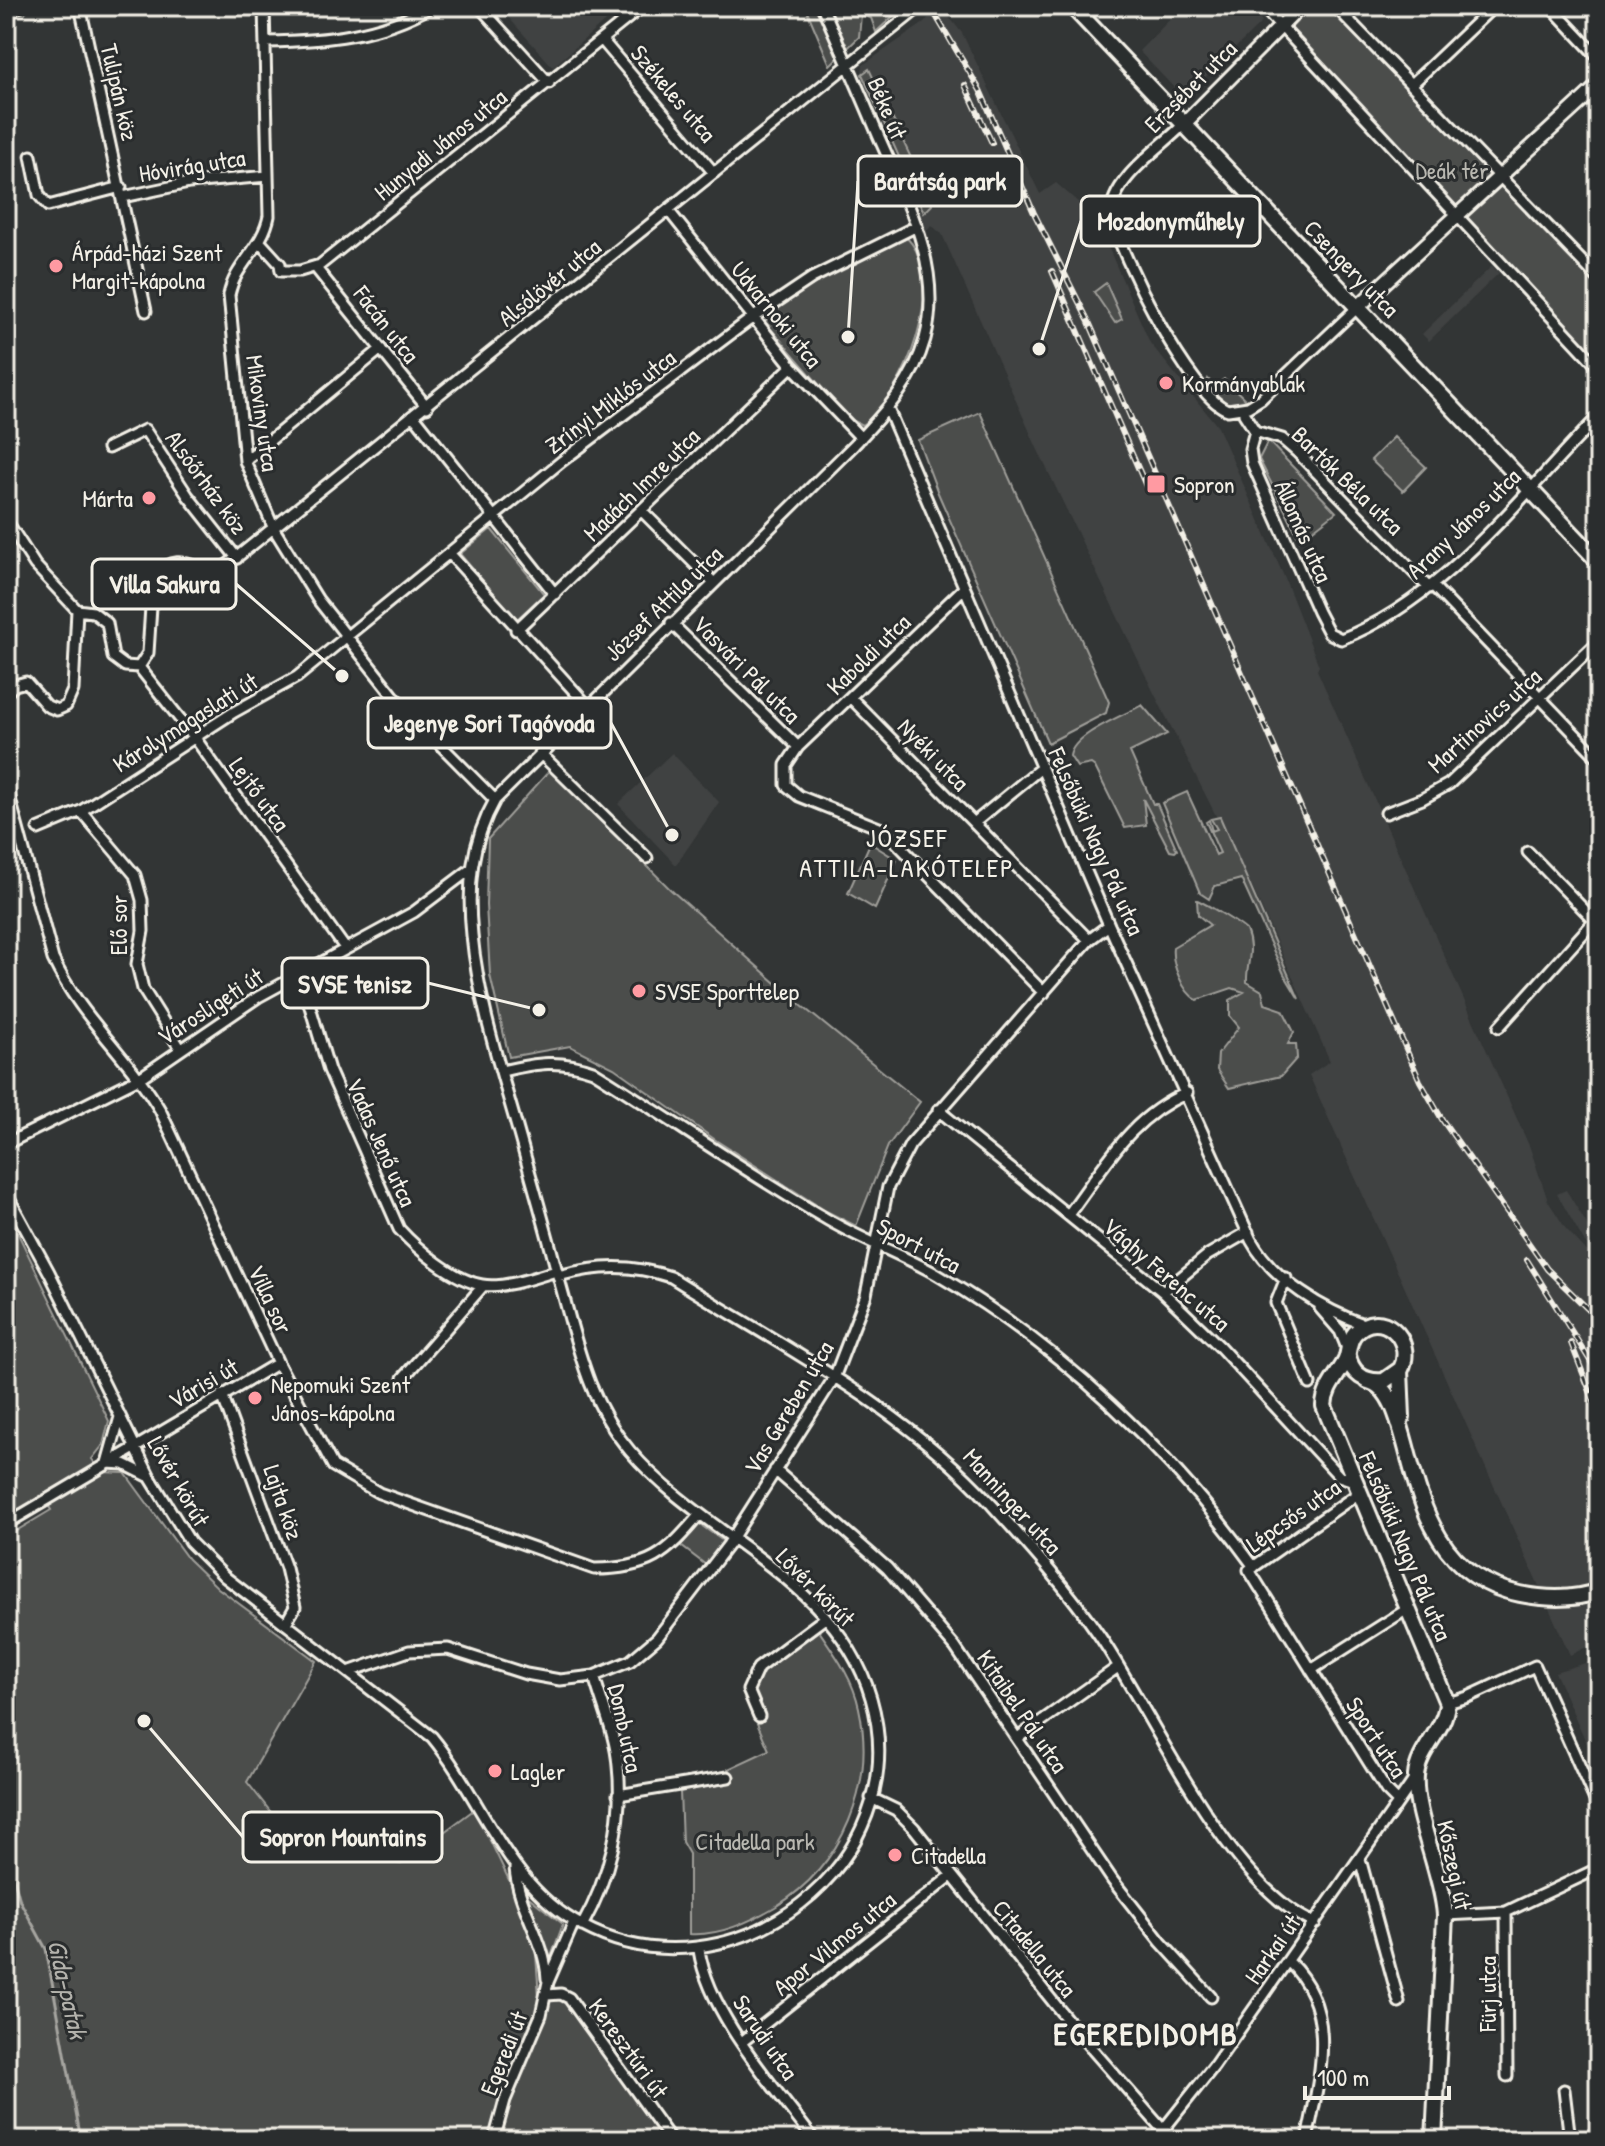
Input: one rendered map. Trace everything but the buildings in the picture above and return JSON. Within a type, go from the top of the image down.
[{"type":"main road","name":"Csengery utca","points":[[1072,6],[1599,562]]},
{"type":"main road","points":[[1324,1406],[1329,1385],[1348,1353],[1354,1335],[1367,1325],[1384,1324],[1399,1333],[1406,1352],[1398,1389],[1404,1435],[1423,1511],[1432,1530],[1457,1562],[1492,1585],[1521,1594],[1569,1597],[1599,1591]]},
{"type":"main road","points":[[1348,1353],[1353,1370],[1366,1380],[1375,1382],[1385,1394],[1404,1435]]},
{"type":"main road","points":[[1324,1406],[1340,1386],[1366,1380],[1384,1381],[1400,1370]]},
{"type":"main road","name":"Felsőbüki Nagy Pál utca","points":[[1324,1406],[1447,1703]]},
{"type":"main road","points":[[1416,1777],[1446,1715],[1447,1703]]},
{"type":"main road","name":"Kőszegi út","points":[[1416,1777],[1418,1801],[1443,1893],[1445,1915],[1434,2140]]},
{"type":"street","points":[[6,10],[22,6]]},
{"type":"street","name":"Tulipán köz","points":[[80,6],[146,311]]},
{"type":"street","name":"Mikoviny utca","points":[[264,6],[269,216],[261,243],[236,274],[229,295],[245,461],[274,529],[347,638],[400,704],[495,800]]},
{"type":"street","points":[[266,42],[334,39],[379,30],[432,6]]},
{"type":"street","points":[[479,6],[549,83]]},
{"type":"street","name":"Hunyadi János utca","points":[[315,267],[643,6]]},
{"type":"street","name":"Béke út","points":[[822,6],[917,226],[929,288],[925,338],[906,383],[888,409]]},
{"type":"street","name":"Alsólövér utca","points":[[139,667],[148,653],[153,576],[169,562],[184,562],[216,574],[415,417],[921,6]]},
{"type":"street","points":[[1262,6],[1599,368]]},
{"type":"street","name":"Erzsébet utca","points":[[1242,411],[1223,409],[1211,400],[1165,333],[1115,228],[1111,215],[1113,200],[1123,184],[1301,6]]},
{"type":"street","points":[[1335,6],[1599,279]]},
{"type":"street","points":[[1411,85],[1494,6]]},
{"type":"street","points":[[1550,6],[1599,58]]},
{"type":"street","name":"Székeles utca","points":[[602,40],[714,173]]},
{"type":"street","points":[[1242,411],[1261,399],[1456,214],[1599,85]]},
{"type":"street","points":[[31,156],[39,195],[48,206],[122,192]]},
{"type":"street","name":"Hóvirág utca","points":[[122,192],[268,176]]},
{"type":"street","name":"Udvarnoki utca","points":[[668,210],[792,366],[861,438]]},
{"type":"street","name":"Zrínyi Miklós utca","points":[[347,638],[495,516],[753,318],[812,278],[917,226]]},
{"type":"street","points":[[261,243],[280,264],[281,271],[315,267]]},
{"type":"street","name":"Fácán utca","points":[[315,267],[427,407]]},
{"type":"street","points":[[245,461],[381,349]]},
{"type":"street","name":"Madách Imre utca","points":[[516,630],[792,366]]},
{"type":"street","points":[[861,438],[888,409]]},
{"type":"street","name":"Felsőbüki Nagy Pál utca","points":[[888,409],[1109,925],[1248,1232],[1266,1262],[1309,1297]]},
{"type":"street","name":"Bartók Béla utca","points":[[1242,411],[1255,431],[1282,439],[1297,452],[1599,759]]},
{"type":"street","name":"Arany János utca","points":[[1341,639],[1389,616],[1430,586],[1599,416]]},
{"type":"street","points":[[415,417],[555,594]]},
{"type":"street","name":"Alsóőrház köz","points":[[108,448],[145,430],[195,506],[237,558]]},
{"type":"street","name":"Állomás utca","points":[[1255,431],[1250,449],[1252,463],[1329,633],[1341,639]]},
{"type":"street","name":"József Attila utca","points":[[495,800],[587,705],[861,438]]},
{"type":"street","points":[[642,511],[713,582]]},
{"type":"street","points":[[6,520],[35,565],[77,610],[73,690],[66,706],[57,710],[47,706],[26,682],[15,685],[6,693]]},
{"type":"street","points":[[450,554],[587,705]]},
{"type":"street","name":"Kaboldi utca","points":[[798,747],[964,588]]},
{"type":"street","name":"Lejtő utca","points":[[77,610],[93,612],[107,623],[113,657],[125,666],[139,667],[195,738],[345,948]]},
{"type":"street","name":"Vasvári Pál utca","points":[[671,623],[798,747],[786,765],[786,785],[799,796],[884,830],[1044,993]]},
{"type":"street","name":"Károlymagaslati út","points":[[38,829],[81,811],[297,677],[347,638]]},
{"type":"street","name":"Martinovics utca","points":[[1386,813],[1449,784],[1599,641]]},
{"type":"street","name":"Nyéki utca","points":[[851,698],[1089,940]]},
{"type":"street","points":[[540,753],[647,858]]},
{"type":"street","points":[[974,823],[1041,768]]},
{"type":"street","name":"Villa sor","points":[[6,784],[53,959],[65,984],[96,1029],[141,1077],[160,1110],[278,1363],[333,1466],[360,1485],[398,1501],[594,1569],[623,1569],[654,1561],[675,1544],[700,1514]]},
{"type":"street","name":"Lővér körút","points":[[6,1193],[150,1477],[190,1542],[225,1577],[351,1671],[432,1737],[451,1760],[515,1868],[544,1899],[578,1924],[646,1949],[699,1950],[768,1925],[804,1902],[850,1851],[871,1798],[877,1755],[871,1698],[852,1655],[825,1618],[786,1578],[700,1514],[632,1454],[604,1414],[585,1376],[502,1071],[472,936],[471,869],[483,820],[495,800]]},
{"type":"street","name":"Elő sor","points":[[81,811],[135,875],[142,900],[143,931],[137,964],[143,989],[180,1048]]},
{"type":"street","points":[[6,839],[19,834]]},
{"type":"street","points":[[1499,1027],[1598,921],[1528,852]]},
{"type":"street","name":"Városligeti út","points":[[6,1144],[141,1077],[180,1048],[300,973],[414,912],[471,869]]},
{"type":"street","name":"Vas Gereben utca","points":[[351,1671],[409,1651],[448,1649],[526,1674],[560,1680],[594,1676],[630,1661],[657,1638],[732,1537],[834,1378],[866,1295],[875,1243],[896,1167],[938,1110],[1089,940],[1109,925]]},
{"type":"street","name":"Vadas Jenő utca","points":[[300,973],[329,1070],[399,1229],[411,1242],[462,1277],[483,1286]]},
{"type":"street","name":"Sport utca","points":[[502,1071],[543,1062],[568,1062],[593,1071],[825,1219],[937,1274],[986,1306],[1079,1377],[1177,1470],[1212,1509],[1386,1790],[1398,1802]]},
{"type":"street","points":[[1068,1215],[1139,1120],[1162,1104],[1187,1093]]},
{"type":"street","name":"Vághy Ferenc utca","points":[[938,1110],[1163,1292],[1220,1347],[1339,1476],[1357,1487]]},
{"type":"street","points":[[1163,1292],[1208,1255],[1248,1232]]},
{"type":"street","name":"Manninger utca","points":[[557,1273],[614,1265],[641,1267],[671,1277],[899,1419],[943,1453],[1068,1593],[1118,1667],[1208,1815],[1243,1862],[1295,1914],[1315,1923]]},
{"type":"street","points":[[403,1378],[483,1286],[557,1273]]},
{"type":"street","points":[[1286,1278],[1275,1297],[1276,1303],[1310,1384]]},
{"type":"street","points":[[1309,1297],[1340,1316],[1367,1325]]},
{"type":"street","points":[[1309,1297],[1340,1331],[1348,1353]]},
{"type":"street","name":"Várisi út","points":[[6,1524],[278,1363]]},
{"type":"street","name":"Lajta köz","points":[[222,1395],[286,1568],[295,1607],[286,1623]]},
{"type":"street","points":[[120,1414],[107,1463],[124,1464],[150,1477]]},
{"type":"street","name":"Kitaibel Pál utca","points":[[775,1470],[887,1568],[955,1647],[1132,1906],[1211,1997]]},
{"type":"street","name":"Lépcsős utca","points":[[1251,1569],[1357,1487]]},
{"type":"street","points":[[1311,1670],[1409,1608]]},
{"type":"street","points":[[759,1716],[748,1690],[758,1668],[825,1618]]},
{"type":"street","points":[[1447,1703],[1468,1697],[1535,1666],[1599,1809]]},
{"type":"street","points":[[1019,1737],[1118,1667]]},
{"type":"street","name":"Domb utca","points":[[578,1924],[609,1863],[618,1826],[618,1764],[594,1676]]},
{"type":"street","points":[[618,1795],[728,1777]]},
{"type":"street","name":"Harkai út","points":[[1155,2140],[1289,1962],[1416,1777]]},
{"type":"street","name":"Citadella utca","points":[[871,1798],[905,1819],[1163,2130]]},
{"type":"street","points":[[1360,1859],[1399,2002]]},
{"type":"street","name":"Egeredi út","points":[[494,2140],[505,2100],[547,1995],[544,1953],[517,1886],[515,1868]]},
{"type":"street","points":[[1445,1915],[1506,1912],[1599,1868]]},
{"type":"street","name":"Apor Vilmos utca","points":[[743,2041],[951,1876]]},
{"type":"street","name":"Fürj utca","points":[[1506,1912],[1507,2076]]},
{"type":"street","name":"Egeredi út","points":[[548,1982],[578,1924]]},
{"type":"street","name":"Sarudi utca","points":[[699,1950],[707,1984],[743,2041],[814,2140]]},
{"type":"street","points":[[1289,1962],[1307,1979],[1316,1998],[1320,2019],[1318,2084],[1307,2140]]},
{"type":"street","name":"Keresztúri út","points":[[547,1995],[561,1994],[569,1998],[671,2140]]},
{"type":"street","points":[[1564,2090],[1570,2140]]},
{"type":"shaded area","points":[[498,6],[622,6],[553,67]]},
{"type":"shaded area","points":[[920,6],[925,6],[931,13],[928,6],[935,10],[940,6],[962,33],[1040,194],[1056,183],[1095,217],[1150,343],[1218,427],[1285,579],[1319,666],[1317,670],[1530,1148],[1548,1201],[1566,1229],[1599,1264],[1599,1641],[1570,1655],[1309,1075],[1330,1061],[1254,891],[1153,691],[1037,448],[942,234],[931,225],[925,233],[917,213],[921,210],[862,74],[863,65],[924,23],[929,17]]},
{"type":"shaded area","points":[[1183,6],[1246,6],[1262,22],[1184,98],[1139,51]]},
{"type":"shaded area","points":[[1492,266],[1499,273],[1429,341],[1422,334]]},
{"type":"shaded area","points":[[672,753],[719,802],[676,865],[618,804]]},
{"type":"shaded area","points":[[1566,1190],[1599,1244],[1599,1257],[1585,1243],[1557,1194]]},
{"type":"shaded area","points":[[1599,1659],[1599,1771],[1555,1672]]},
{"type":"green space","points":[[805,6],[904,6],[876,32],[871,18],[861,15],[859,37],[830,65]]},
{"type":"green space","name":"Deák tér","points":[[1311,6],[1333,6],[1492,176],[1456,209],[1288,31]]},
{"type":"green space","points":[[869,69],[930,198],[932,205],[924,213],[862,74]]},
{"type":"green space","name":"Deák tér","points":[[1499,183],[1599,287],[1599,365],[1462,218]]},
{"type":"green space","points":[[907,238],[919,257],[924,281],[923,308],[917,336],[894,389],[862,425],[848,418],[765,322],[790,299],[809,287]]},
{"type":"green space","points":[[1106,283],[1122,319],[1115,323],[1094,292]]},
{"type":"green space","points":[[1208,379],[1214,386],[1224,379],[1246,400],[1238,404],[1225,404],[1206,385]]},
{"type":"green space","points":[[980,412],[1109,702],[1106,713],[1048,743],[938,493],[918,440]]},
{"type":"green space","points":[[1394,437],[1426,467],[1403,491],[1371,460]]},
{"type":"green space","points":[[1268,441],[1336,512],[1300,540],[1259,459]]},
{"type":"green space","points":[[491,529],[544,594],[516,620],[460,554]]},
{"type":"green space","points":[[1142,705],[1167,734],[1130,752],[1153,804],[1157,804],[1177,850],[1175,852],[1170,851],[1143,799],[1146,825],[1125,828],[1095,767],[1091,764],[1077,767],[1070,756],[1073,748],[1089,733]]},
{"type":"green space","name":"SVSE Sporttelep","points":[[551,769],[671,890],[802,1006],[920,1102],[888,1146],[856,1226],[826,1211],[717,1141],[614,1068],[570,1046],[509,1057],[490,975],[486,905],[488,839]]},
{"type":"green space","points":[[1187,792],[1216,855],[1220,853],[1206,822],[1209,820],[1212,831],[1217,829],[1211,819],[1220,817],[1299,999],[1284,974],[1241,879],[1215,886],[1209,899],[1200,893],[1162,803]]},
{"type":"green space","points":[[870,843],[897,860],[875,909],[848,893]]},
{"type":"green space","points":[[1197,900],[1246,930],[1250,951],[1247,982],[1262,991],[1265,1004],[1283,1010],[1294,1032],[1288,1044],[1296,1044],[1297,1058],[1281,1076],[1229,1088],[1217,1070],[1218,1054],[1239,1027],[1230,1016],[1230,1000],[1244,992],[1232,988],[1197,1000],[1179,977],[1173,947],[1210,925],[1198,915]]},
{"type":"green space","points":[[6,1209],[109,1421],[103,1445],[92,1459],[101,1472],[125,1473],[188,1559],[218,1588],[316,1661],[247,1782],[293,1840],[401,1864],[475,1809],[544,1953],[536,1954],[539,1997],[566,1998],[664,2140],[6,2140],[6,1537],[51,1510],[46,1502],[6,1525]]},
{"type":"green space","points":[[698,1523],[723,1541],[706,1565],[681,1546]]},
{"type":"green space","name":"Citadella park","points":[[817,1628],[848,1676],[859,1708],[863,1766],[849,1821],[819,1869],[799,1890],[775,1907],[734,1927],[712,1933],[689,1934],[689,1854],[682,1842],[680,1792],[729,1781],[728,1769],[769,1750],[751,1710],[760,1705],[753,1687],[759,1667]]},
{"type":"green space","points":[[526,1895],[563,1924],[549,1962]]},
{"type":"waterway","name":"Gida-patak","points":[[6,1850],[20,1901],[46,1949],[81,2140]]},
{"type":"railway","points":[[930,6],[980,90],[1034,213],[1089,322],[1420,1081],[1443,1121],[1547,1269],[1599,1320]]},
{"type":"railway","points":[[965,85],[992,143]]},
{"type":"railway","points":[[1052,271],[1146,486]]},
{"type":"railway","points":[[1527,1260],[1599,1375]]},
{"type":"railway","points":[[1571,1343],[1599,1414]]},
{"type":"place","name":"Árpád-házi Szent Margit-kápolna","points":[[56,266]]},
{"type":"place","name":"Barátság park","points":[[848,337]]},
{"type":"place","name":"Mozdonyműhely","points":[[1039,349]]},
{"type":"place","name":"Kormányablak","points":[[1166,383]]},
{"type":"place","name":"Sopron","points":[[1156,484]]},
{"type":"place","name":"Márta","points":[[149,498]]},
{"type":"place","name":"Villa Sakura","points":[[342,676]]},
{"type":"place","name":"Jegenye Sori Tagóvoda","points":[[672,835]]},
{"type":"place","name":"SVSE Sporttelep","points":[[639,991]]},
{"type":"place","name":"SVSE tenisz","points":[[539,1010]]},
{"type":"place","name":"Nepomuki Szent János-kápolna","points":[[255,1398]]},
{"type":"place","name":"Sopron Mountains","points":[[144,1721]]},
{"type":"place","name":"Lagler","points":[[495,1771]]},
{"type":"place","name":"Citadella","points":[[895,1855]]},
{"type":"district","name":"JÓZSEF ATTILA-LAKÓTELEP","points":[[907,852]]},
{"type":"district","name":"EGEREDIDOMB","points":[[1146,2033]]}]
